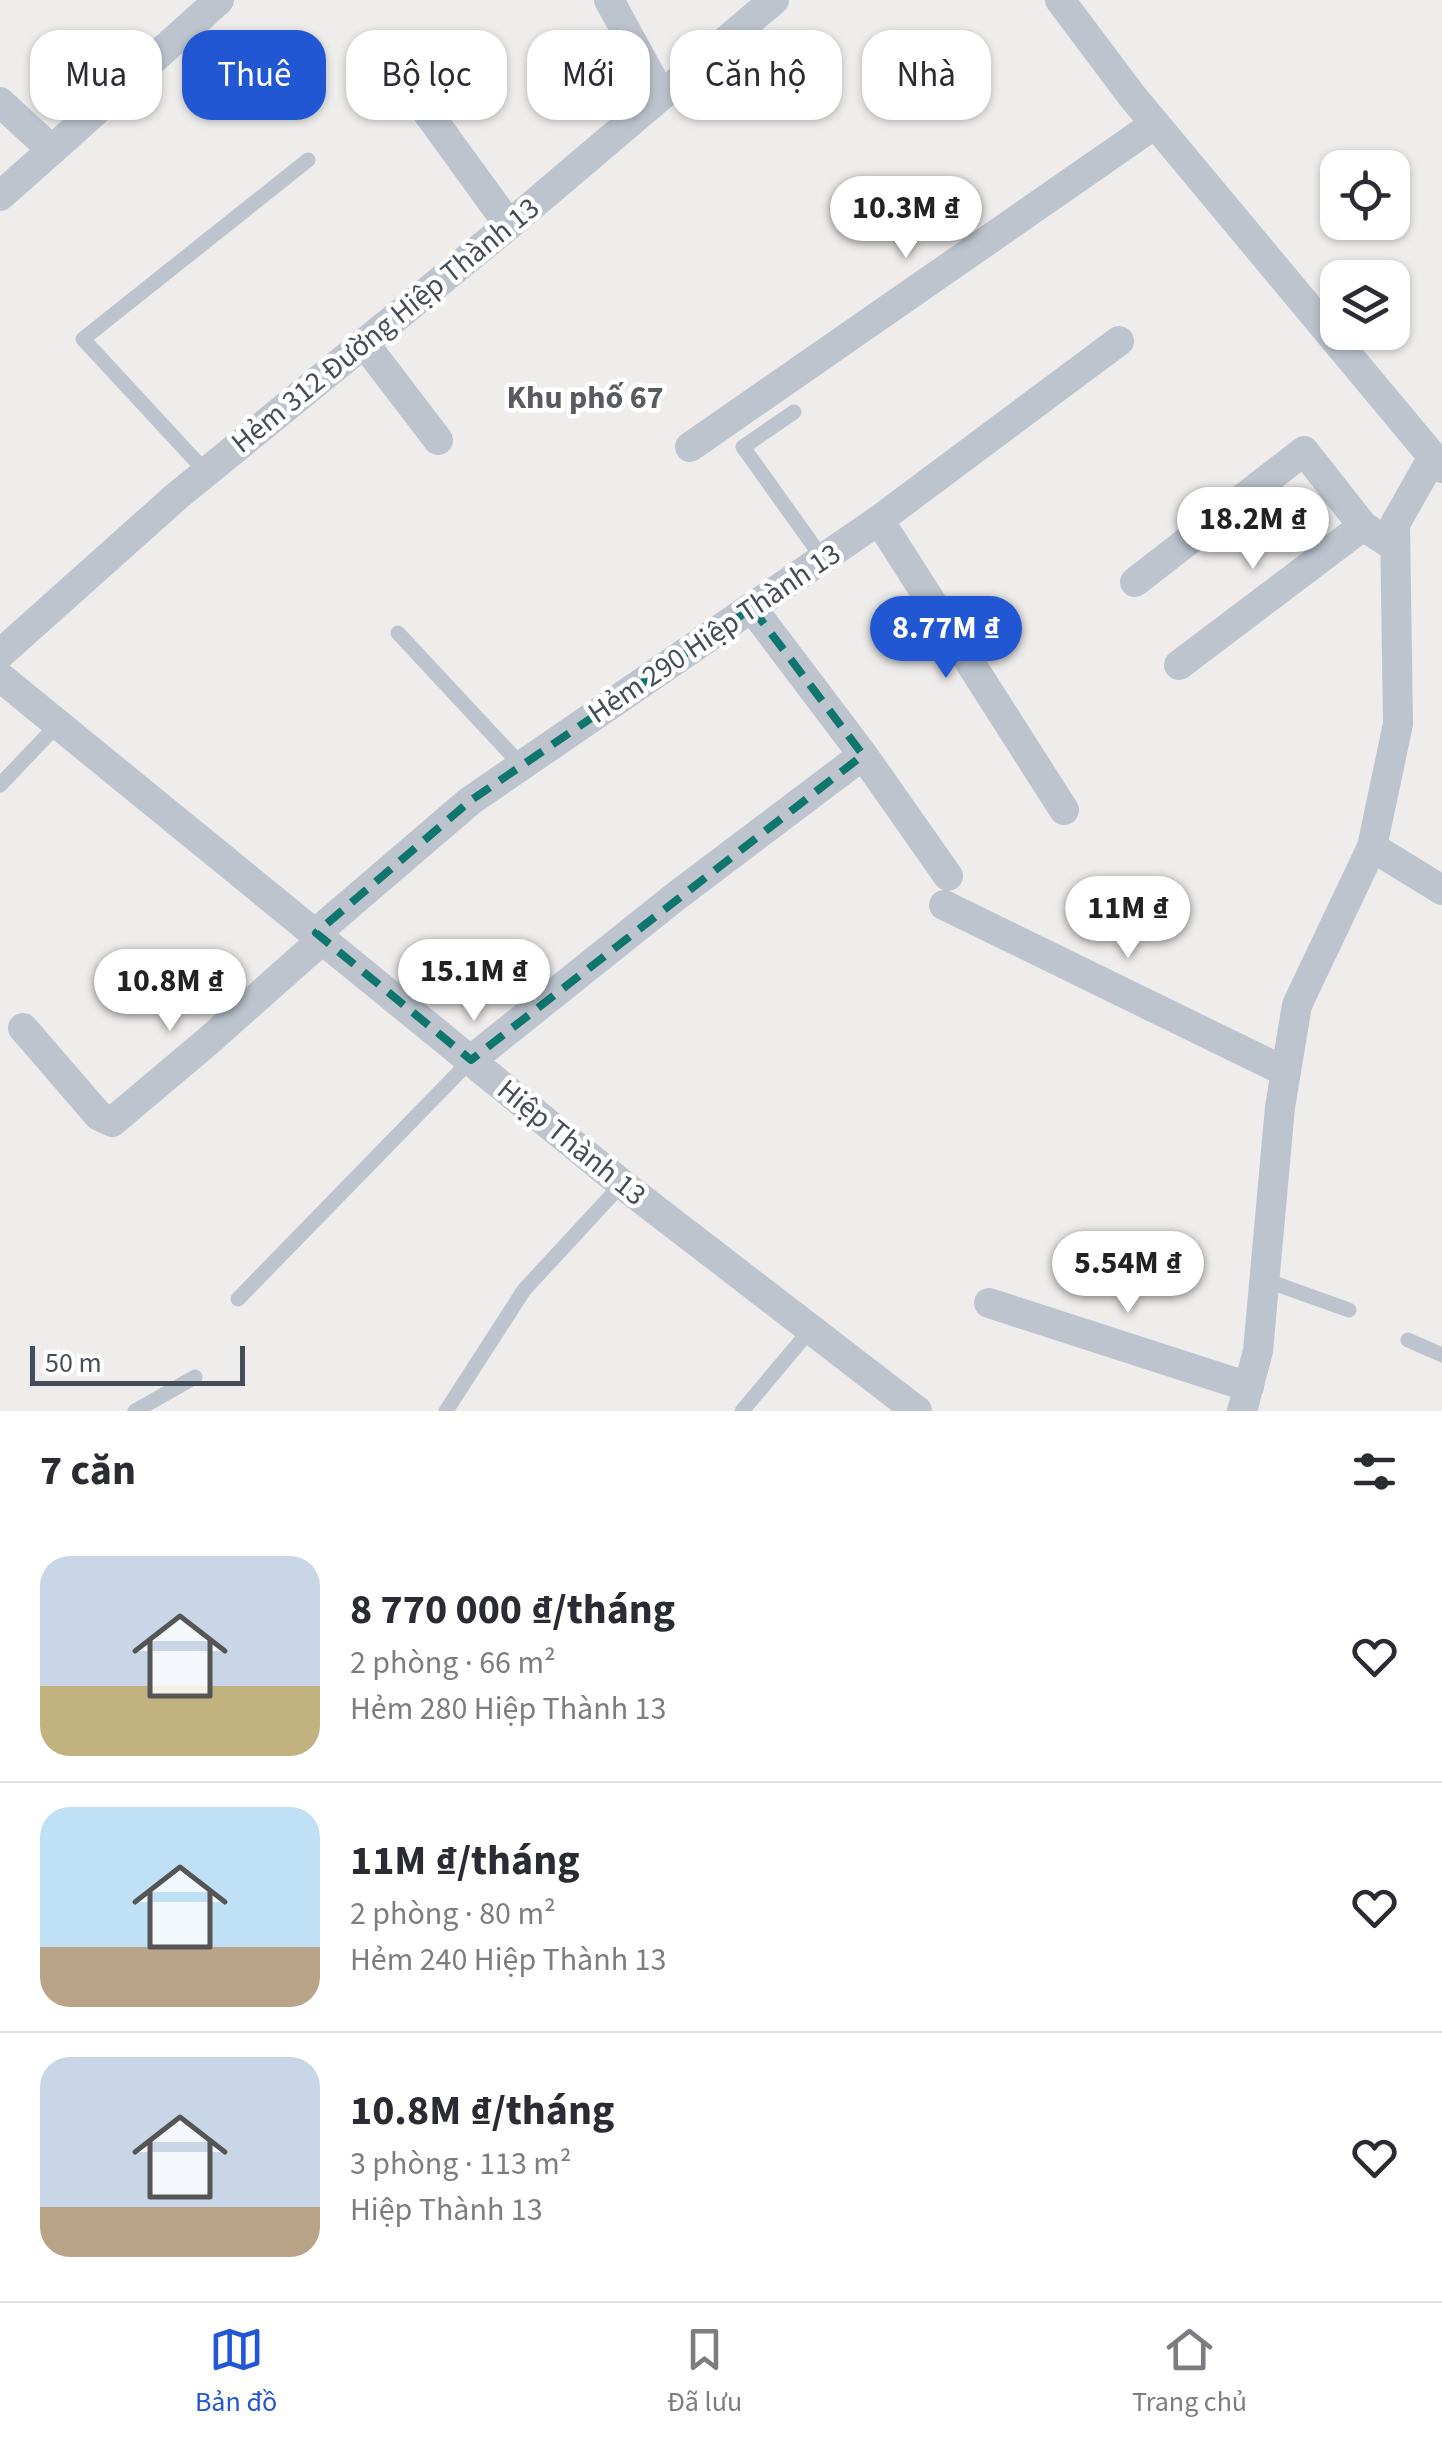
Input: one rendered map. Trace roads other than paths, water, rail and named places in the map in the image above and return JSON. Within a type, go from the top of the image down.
[{"type":"street","points":[[0,196],[220,0]]},
{"type":"street","points":[[609,0],[661,95]]},
{"type":"street","name":"Hẻm 312 Đường Hiệp Thành 13","points":[[0,654],[206,472],[509,225],[774,0]]},
{"type":"street","points":[[989,1303],[1246,1399],[1258,1351],[1280,1107],[1297,1006],[1372,847],[1398,724],[1394,524],[1439,455],[1155,124],[1060,0]]},
{"type":"street","points":[[0,102],[52,150]]},
{"type":"street","points":[[433,120],[509,225]]},
{"type":"street","points":[[690,447],[1155,124]]},
{"type":"street","name":"Hẻm 290 Hiệp Thành 13","points":[[23,1028],[99,1116],[112,1122],[207,1042],[470,800],[880,520],[1119,341]]},
{"type":"street","points":[[364,343],[438,440]]},
{"type":"street","points":[[1135,582],[1304,451],[1363,526],[1395,548]]},
{"type":"street","points":[[880,520],[1064,810]]},
{"type":"street","points":[[1179,664],[1363,526]]},
{"type":"street","points":[[752,608],[863,755],[946,890],[1286,1072]]},
{"type":"street","name":"Hiệp Thành 13","points":[[0,677],[622,1184],[812,1330],[899,1406]]},
{"type":"street","points":[[471,1060],[863,755]]},
{"type":"street","points":[[1372,847],[1442,890]]},
{"type":"lane","points":[[206,472],[83,339],[308,160]]},
{"type":"lane","points":[[794,412],[743,447],[823,559]]},
{"type":"lane","points":[[398,633],[521,765]]},
{"type":"lane","points":[[0,784],[58,724]]},
{"type":"lane","points":[[238,1299],[471,1060]]},
{"type":"lane","points":[[446,1411],[524,1290],[622,1184]]},
{"type":"lane","points":[[1265,1280],[1349,1310]]},
{"type":"lane","points":[[742,1411],[812,1330]]},
{"type":"lane","points":[[1408,1340],[1442,1355]]},
{"type":"lane","points":[[135,1411],[195,1377]]},
{"type":"district","name":"Khu phố 67","points":[[585,397]]}]
